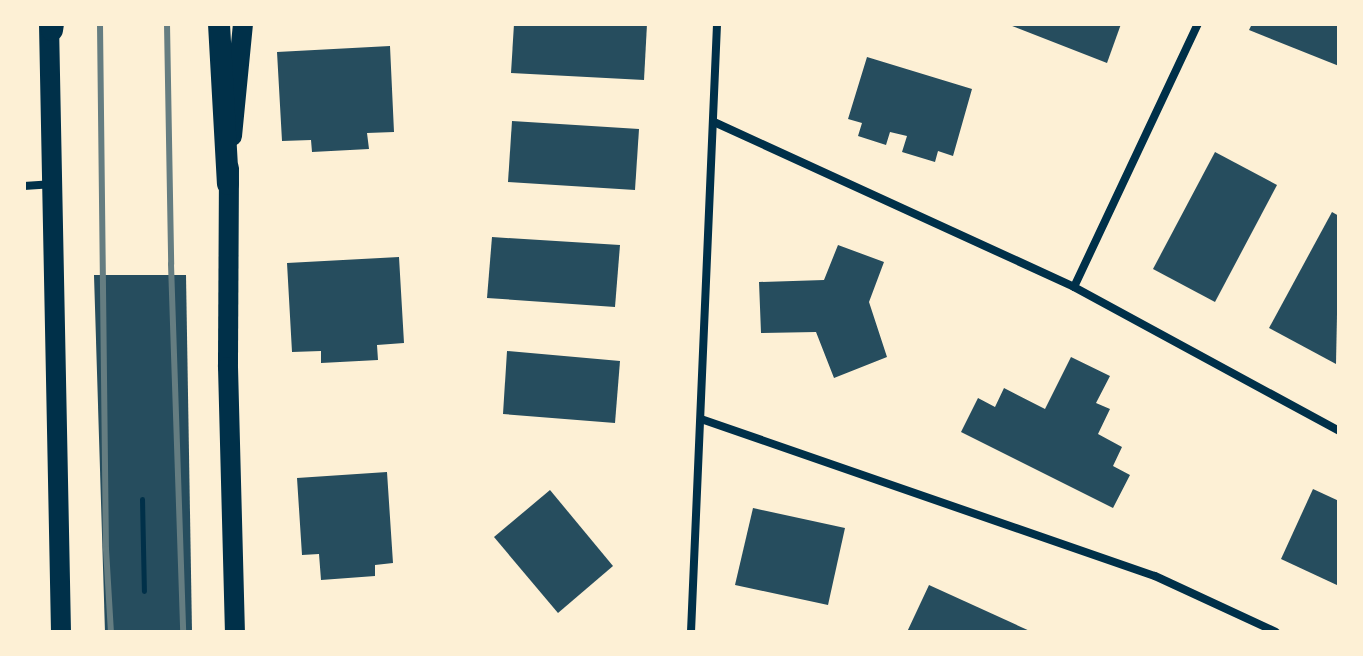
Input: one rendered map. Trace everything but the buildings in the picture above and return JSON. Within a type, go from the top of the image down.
[{"type":"highway","points":[[219,24],[228,184]]},
{"type":"main road","points":[[235,632],[228,367],[228,184],[243,24]]},
{"type":"main road","points":[[51,26],[50,184],[61,632]]},
{"type":"street","points":[[691,632],[717,24]]},
{"type":"street","points":[[1074,287],[1198,24]]},
{"type":"street","points":[[714,122],[1074,287],[1339,431]]},
{"type":"street","points":[[24,186],[50,184]]},
{"type":"street","points":[[701,419],[1155,576],[1276,632]]},
{"type":"path","points":[[142,499],[144,591]]},
{"type":"railway","points":[[100,24],[106,549],[111,632]]},
{"type":"railway","points":[[167,24],[183,632]]}]
